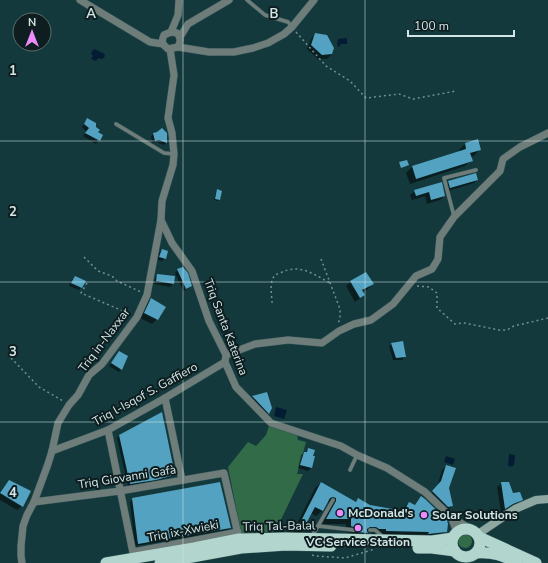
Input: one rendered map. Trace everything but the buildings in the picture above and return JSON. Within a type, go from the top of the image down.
[{"type":"highway","name":"Triq Tal-Balal","points":[[106,563],[134,555],[194,548],[238,535],[285,538],[432,541],[455,535],[465,529],[476,534]]},
{"type":"highway","points":[[476,534],[480,545],[476,553]]},
{"type":"highway","points":[[476,534],[536,563]]},
{"type":"highway","points":[[455,535],[452,544],[455,551]]},
{"type":"highway","name":"Triq Tal-Balal","points":[[160,563],[241,548],[286,545],[432,548],[455,551],[465,557],[476,553],[489,552],[504,556],[517,563]]},
{"type":"main road","points":[[476,534],[514,509],[536,500],[548,499]]},
{"type":"street","points":[[80,0],[88,2],[150,42],[163,44],[168,49],[178,47],[209,52],[234,52],[268,43],[292,28],[314,0]]},
{"type":"street","points":[[171,32],[178,15],[179,0]]},
{"type":"street","points":[[178,47],[180,37],[188,24],[229,0]]},
{"type":"street","points":[[163,44],[162,40],[164,35],[171,32],[177,33],[180,37]]},
{"type":"street","name":"Triq in-Naxxar","points":[[22,563],[21,546],[23,526],[34,502],[52,451],[58,423],[69,405],[78,395],[89,375],[102,364],[137,317],[147,295],[161,220],[162,201],[173,165],[174,154],[172,133],[168,118],[174,75],[170,49]]},
{"type":"street","name":"Triq l-Isqof S. Gaffiero","points":[[52,451],[108,430],[165,398],[225,358],[255,344],[288,340],[322,343],[339,331],[354,324],[371,320],[393,304],[416,276],[432,269],[438,259],[440,237],[454,217],[500,171],[503,159],[520,147],[548,132]]},
{"type":"street","name":"Triq Santa Katerina","points":[[161,220],[172,243],[192,271],[236,387],[271,423],[341,446],[357,455],[387,468],[425,492],[451,517],[476,534]]},
{"type":"street","points":[[165,398],[182,480]]},
{"type":"street","points":[[108,430],[134,555]]},
{"type":"street","name":"Triq Giovanni Gafà","points":[[34,502],[120,491],[224,473],[238,535]]},
{"type":"street","name":"Triq Santa Katerina","points":[[451,517],[455,535]]},
{"type":"lane","points":[[247,0],[265,15],[288,22],[292,28]]},
{"type":"lane","points":[[116,124],[164,153],[174,154]]},
{"type":"lane","points":[[454,217],[444,178],[476,170]]},
{"type":"lane","points":[[350,470],[357,455]]},
{"type":"lane","points":[[310,538],[333,500]]},
{"type":"lane","points":[[318,526],[354,530]]},
{"type":"lane","points":[[370,530],[375,530],[388,540]]},
{"type":"path","points":[[292,28],[326,66],[350,81],[366,98],[399,94],[413,99],[456,90]]},
{"type":"path","points":[[84,257],[98,271],[112,276],[118,281],[147,295]]},
{"type":"path","points":[[321,259],[340,309],[340,319],[337,327],[339,331]]},
{"type":"path","points":[[272,304],[271,281],[274,275],[285,270],[300,269],[308,271],[330,283]]},
{"type":"path","points":[[87,282],[81,293],[137,317]]},
{"type":"path","points":[[410,285],[429,287],[437,293],[437,308],[455,324],[464,323],[506,330],[514,326],[548,318]]},
{"type":"path","points":[[11,358],[39,387],[69,405]]},
{"type":"path","points":[[345,558],[347,563]]},
{"type":"green space","points":[[269,426],[297,435],[298,440],[306,442],[297,474],[303,474],[275,532],[241,533],[228,467],[248,442],[256,446],[266,435]]},
{"type":"green space","points":[[465,534],[470,536],[472,541],[470,546],[465,548],[460,546],[458,541],[460,536]]},
{"type":"water","points":[[347,38],[347,44],[341,44],[339,47],[337,46],[338,39]]},
{"type":"water","points":[[94,49],[103,53],[105,55],[104,58],[98,58],[96,61],[91,59],[93,56],[91,53]]},
{"type":"water","points":[[276,407],[287,410],[284,419],[274,416]]},
{"type":"water","points":[[509,454],[515,455],[514,465],[510,467],[508,465]]},
{"type":"water","points":[[446,456],[455,459],[453,465],[444,462]]},
{"type":"place","name":"McDonald's","points":[[340,513]]},
{"type":"place","name":"Solar Solutions","points":[[424,515]]},
{"type":"place","name":"VC Service Station","points":[[358,528]]}]
